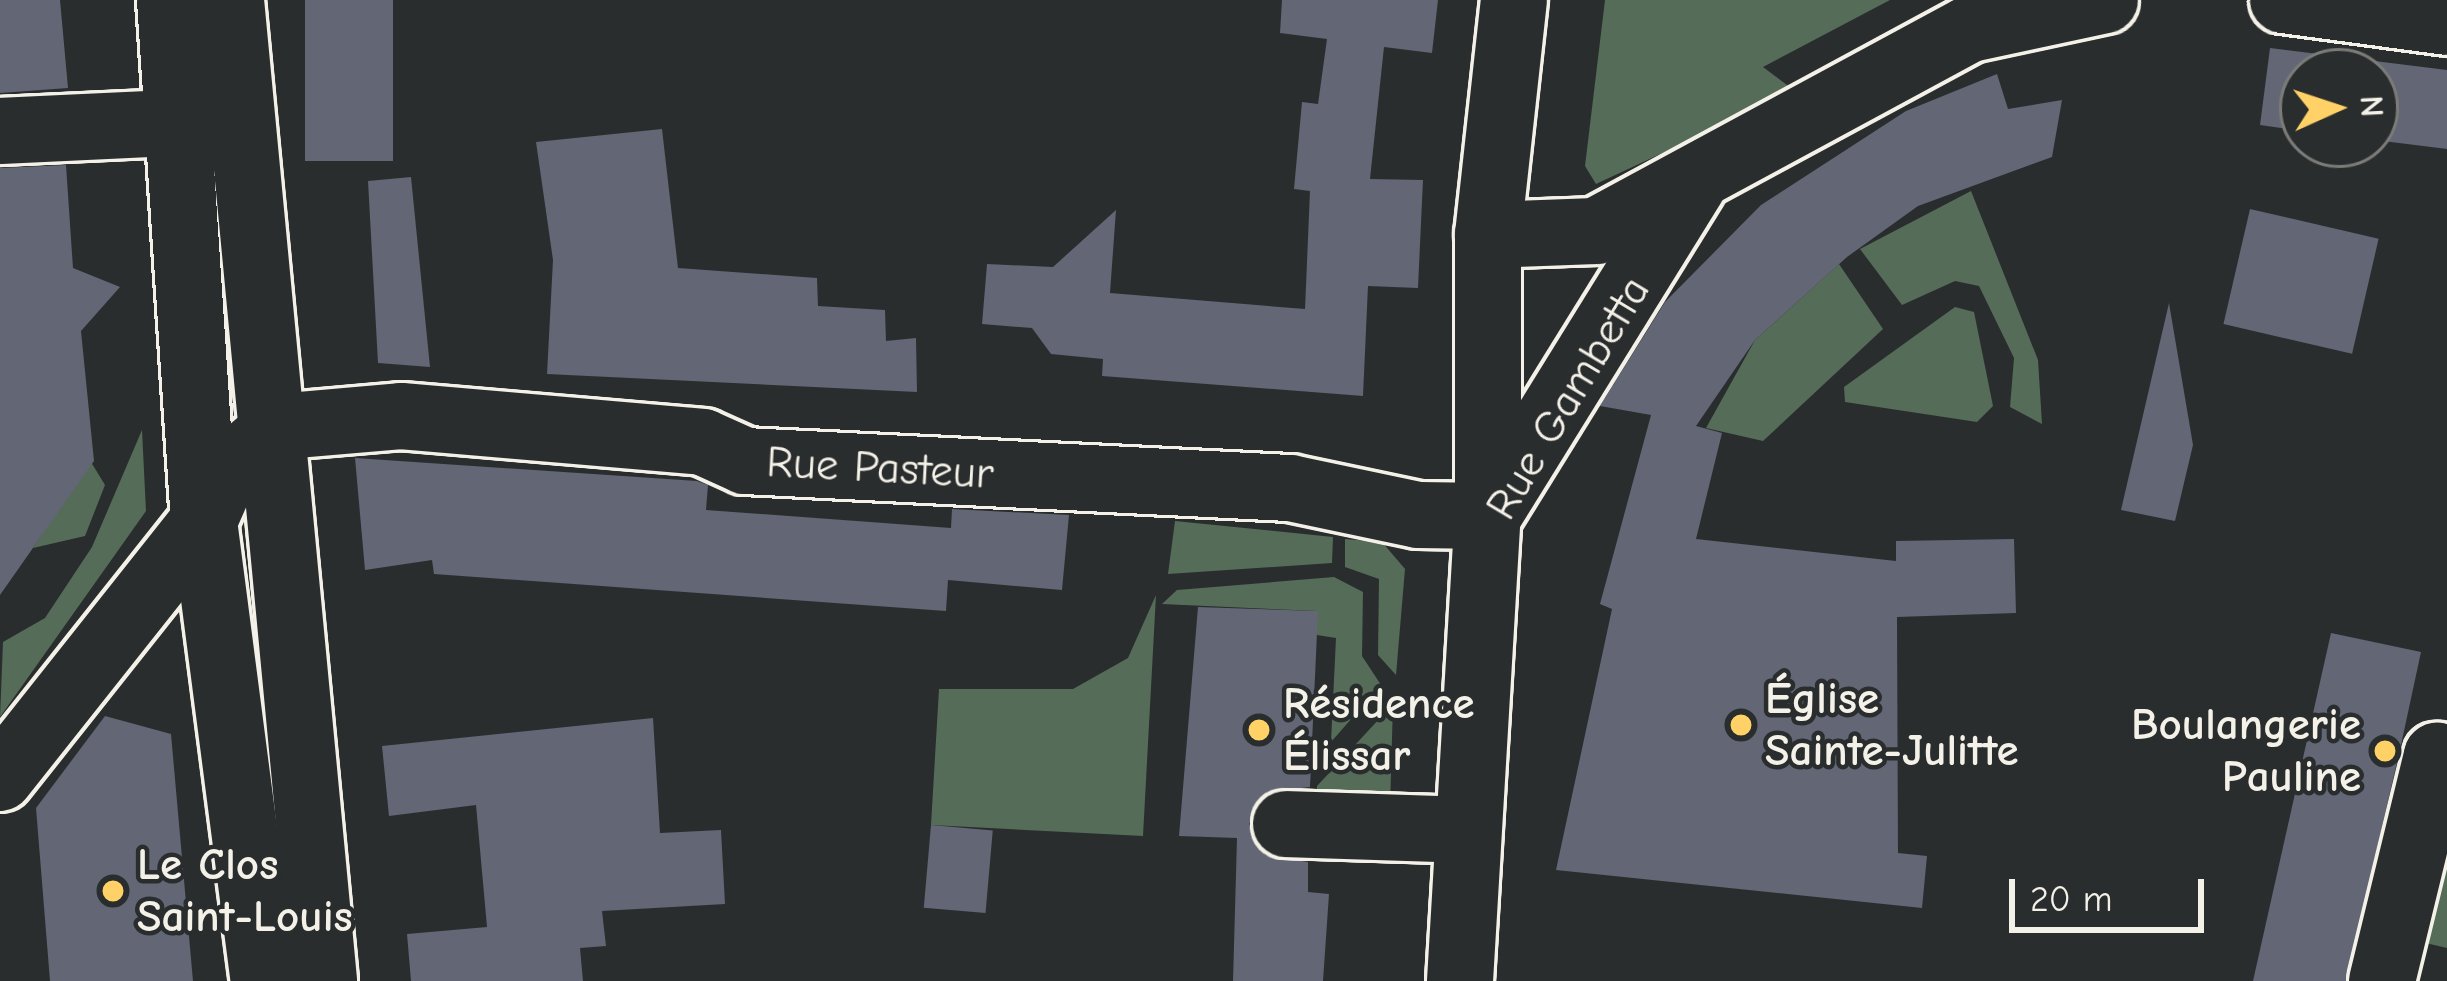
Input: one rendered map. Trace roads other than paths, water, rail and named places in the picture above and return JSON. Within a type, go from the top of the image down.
[{"type":"street","points":[[170,0],[211,121],[274,430],[324,981]]},
{"type":"street","points":[[232,0],[211,121],[198,388],[204,521],[264,981]]},
{"type":"street","points":[[1488,516],[1488,235],[1514,0]]},
{"type":"street","name":"Rue Gambetta","points":[[1488,235],[1596,231],[1693,186],[1955,36],[2105,0]]},
{"type":"street","points":[[2283,0],[2447,22]]},
{"type":"street","points":[[0,130],[211,121]]},
{"type":"street","name":"Rue Gambetta","points":[[1460,981],[1488,516],[1693,186]]},
{"type":"street","points":[[198,388],[274,430]]},
{"type":"street","name":"Rue Pasteur","points":[[274,430],[400,416],[703,442],[746,461],[1291,488],[1418,515],[1488,516]]},
{"type":"street","points":[[0,778],[204,521],[226,471],[274,430]]},
{"type":"street","points":[[2382,981],[2442,757]]},
{"type":"street","points":[[1286,824],[1467,830]]},
{"type":"place","name":"Église Sainte-Julitte","points":[[1741,725]]},
{"type":"place","name":"Résidence Élissar","points":[[1259,730]]},
{"type":"place","name":"Boulangerie Pauline","points":[[2385,751]]},
{"type":"place","name":"Le Clos Saint-Louis","points":[[113,891]]}]
